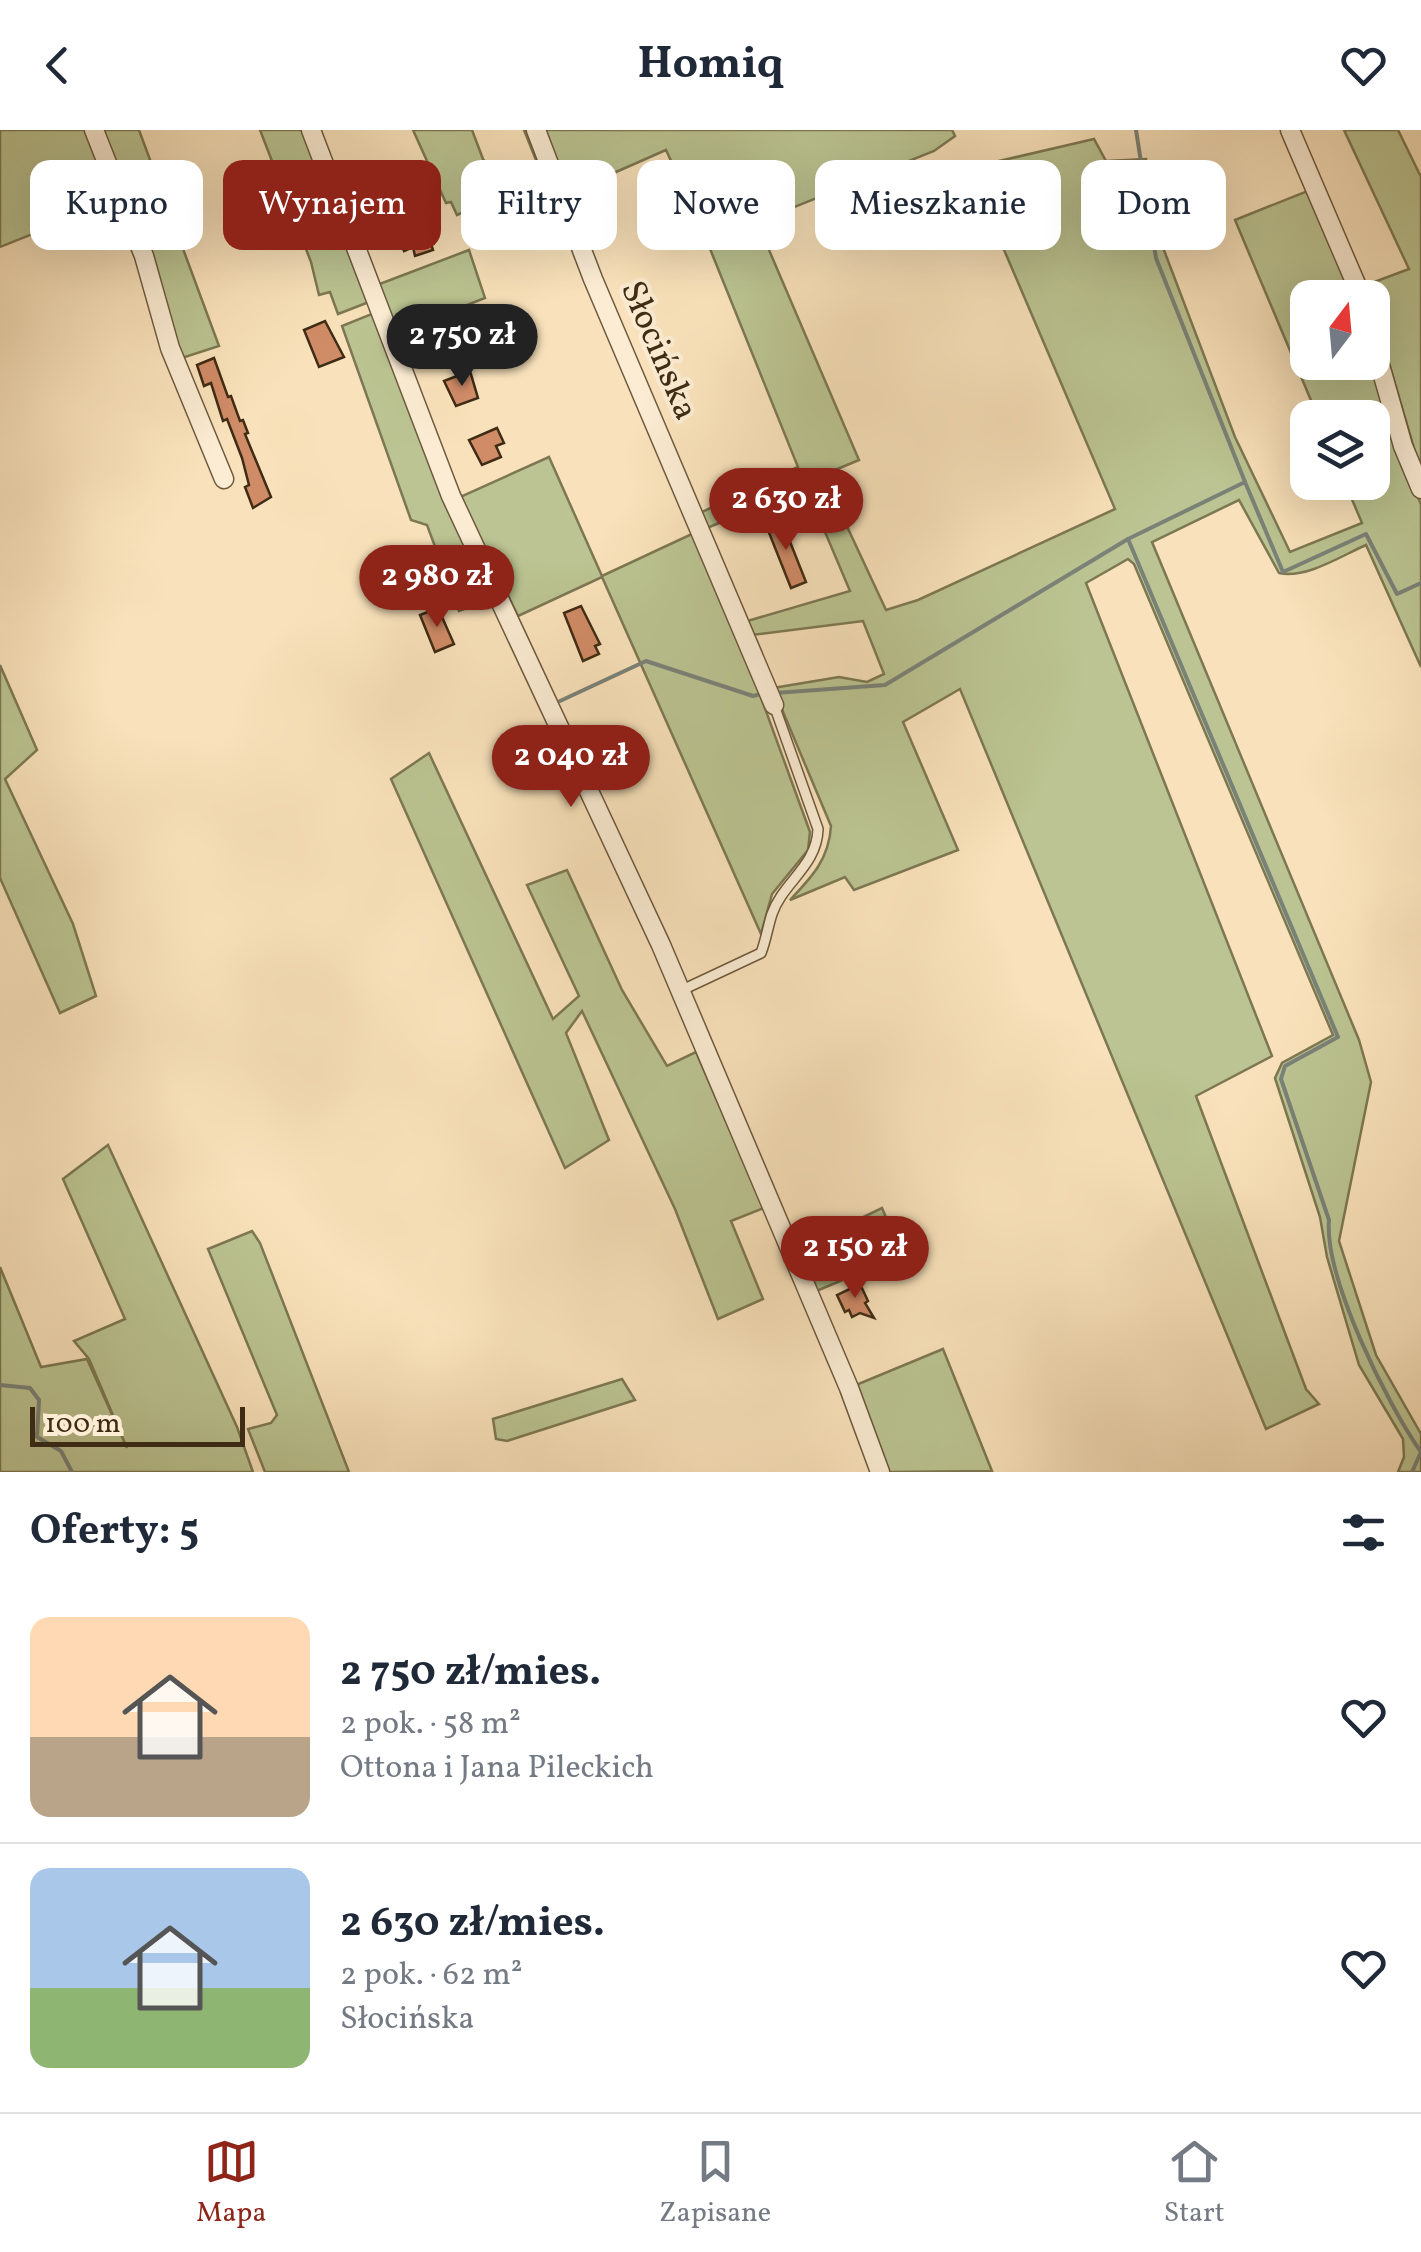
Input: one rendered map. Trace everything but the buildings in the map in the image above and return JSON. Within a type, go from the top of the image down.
[{"type":"street","points":[[94,130],[144,256],[170,348],[224,478]]},
{"type":"street","points":[[311,130],[451,496],[680,990],[849,1388],[880,1472]]},
{"type":"street","name":"Słocińska","points":[[536,130],[592,280],[774,705]]},
{"type":"street","points":[[1290,130],[1354,280]]},
{"type":"street","points":[[1384,380],[1403,446],[1421,489]]},
{"type":"lane","points":[[680,990],[761,953],[772,912],[818,844],[818,830],[774,705]]},
{"type":"green space","points":[[0,130],[85,130],[97,160],[30,160],[30,235],[0,247]]},
{"type":"green space","points":[[99,130],[139,130],[150,160],[110,160]]},
{"type":"green space","points":[[260,130],[303,130],[315,160],[272,160]]},
{"type":"green space","points":[[413,130],[472,130],[484,160],[461,160],[461,213],[457,215],[441,192],[441,160],[427,160]]},
{"type":"green space","points":[[524,130],[531,130],[541,160],[536,160]]},
{"type":"green space","points":[[541,130],[952,130],[955,136],[912,160],[815,160],[815,199],[795,207],[795,160],[671,160],[666,150],[617,172],[617,160],[553,160]]},
{"type":"green space","points":[[1344,130],[1398,130],[1421,177],[1421,472],[1390,367],[1390,280],[1379,280],[1409,269]]},
{"type":"green space","points":[[1094,139],[1105,160],[1081,160],[1081,250],[1164,250],[1235,437],[1290,552],[1362,523],[1352,500],[1390,500],[1390,426],[1421,504],[1421,667],[1366,545],[1312,570],[1279,573],[1239,500],[1152,542],[1359,1040],[1371,1082],[1339,1241],[1376,1355],[1421,1434],[1421,1472],[1398,1472],[1404,1457],[1403,1439],[1359,1365],[1327,1257],[1320,1217],[1275,1078],[1282,1063],[1333,1035],[1134,564],[1128,559],[1086,583],[1272,1056],[1196,1096],[1306,1389],[1319,1404],[1266,1429],[960,689],[903,722],[958,850],[854,890],[845,877],[790,900],[823,858],[831,826],[773,688],[839,677],[867,682],[884,674],[863,621],[752,635],[744,622],[850,591],[806,487],[707,528],[702,512],[798,467],[710,250],[769,250],[859,460],[823,475],[886,610],[918,600],[1115,509],[1004,250],[1061,250],[1061,160],[1003,160]]},
{"type":"green space","points":[[1310,190],[1348,280],[1290,280],[1290,351],[1235,220]]},
{"type":"green space","points":[[143,250],[183,250],[219,346],[182,358]]},
{"type":"green space","points":[[306,250],[349,250],[369,302],[338,314],[330,292],[319,295]]},
{"type":"green space","points":[[469,250],[485,298],[396,333],[377,285]]},
{"type":"green space","points":[[374,313],[494,598],[459,611],[427,525],[411,520],[342,326]]},
{"type":"green space","points":[[1302,380],[1377,380],[1383,400],[1311,400]]},
{"type":"green space","points":[[549,457],[602,576],[694,533],[747,659],[810,832],[808,850],[772,894],[761,934],[602,577],[518,616],[460,497]]},
{"type":"green space","points":[[0,665],[37,750],[5,779],[73,924],[96,996],[60,1013],[0,878]]},
{"type":"green space","points":[[429,753],[553,1019],[579,996],[527,885],[567,870],[622,990],[667,1066],[696,1052],[764,1208],[731,1221],[763,1299],[718,1319],[675,1209],[582,1011],[566,1033],[609,1140],[565,1168],[391,779]]},
{"type":"green space","points":[[108,1145],[237,1427],[253,1472],[0,1472],[0,1267],[41,1367],[87,1359],[127,1448],[89,1359],[74,1341],[125,1319],[63,1179]]},
{"type":"green space","points":[[882,1208],[902,1255],[814,1292],[797,1249]]},
{"type":"green space","points":[[252,1231],[349,1472],[265,1472],[248,1429],[271,1423],[277,1415],[208,1249]]},
{"type":"green space","points":[[943,1349],[992,1471],[889,1472],[856,1385]]},
{"type":"green space","points":[[622,1379],[635,1400],[507,1441],[496,1439],[493,1419]]},
{"type":"waterway","points":[[1136,130],[1156,258],[1245,482],[1128,539],[1338,1037],[1285,1066],[1281,1079],[1329,1220],[1336,1274],[1347,1306],[1376,1373],[1421,1452],[1412,1472]]},
{"type":"waterway","points":[[1245,482],[1283,572],[1366,534],[1397,594],[1421,583]]},
{"type":"waterway","points":[[775,693],[885,685],[1128,539]]},
{"type":"waterway","points":[[560,701],[646,661],[753,696],[761,694]]},
{"type":"waterway","points":[[0,1385],[30,1388],[39,1400],[37,1437],[61,1451],[72,1472]]}]
